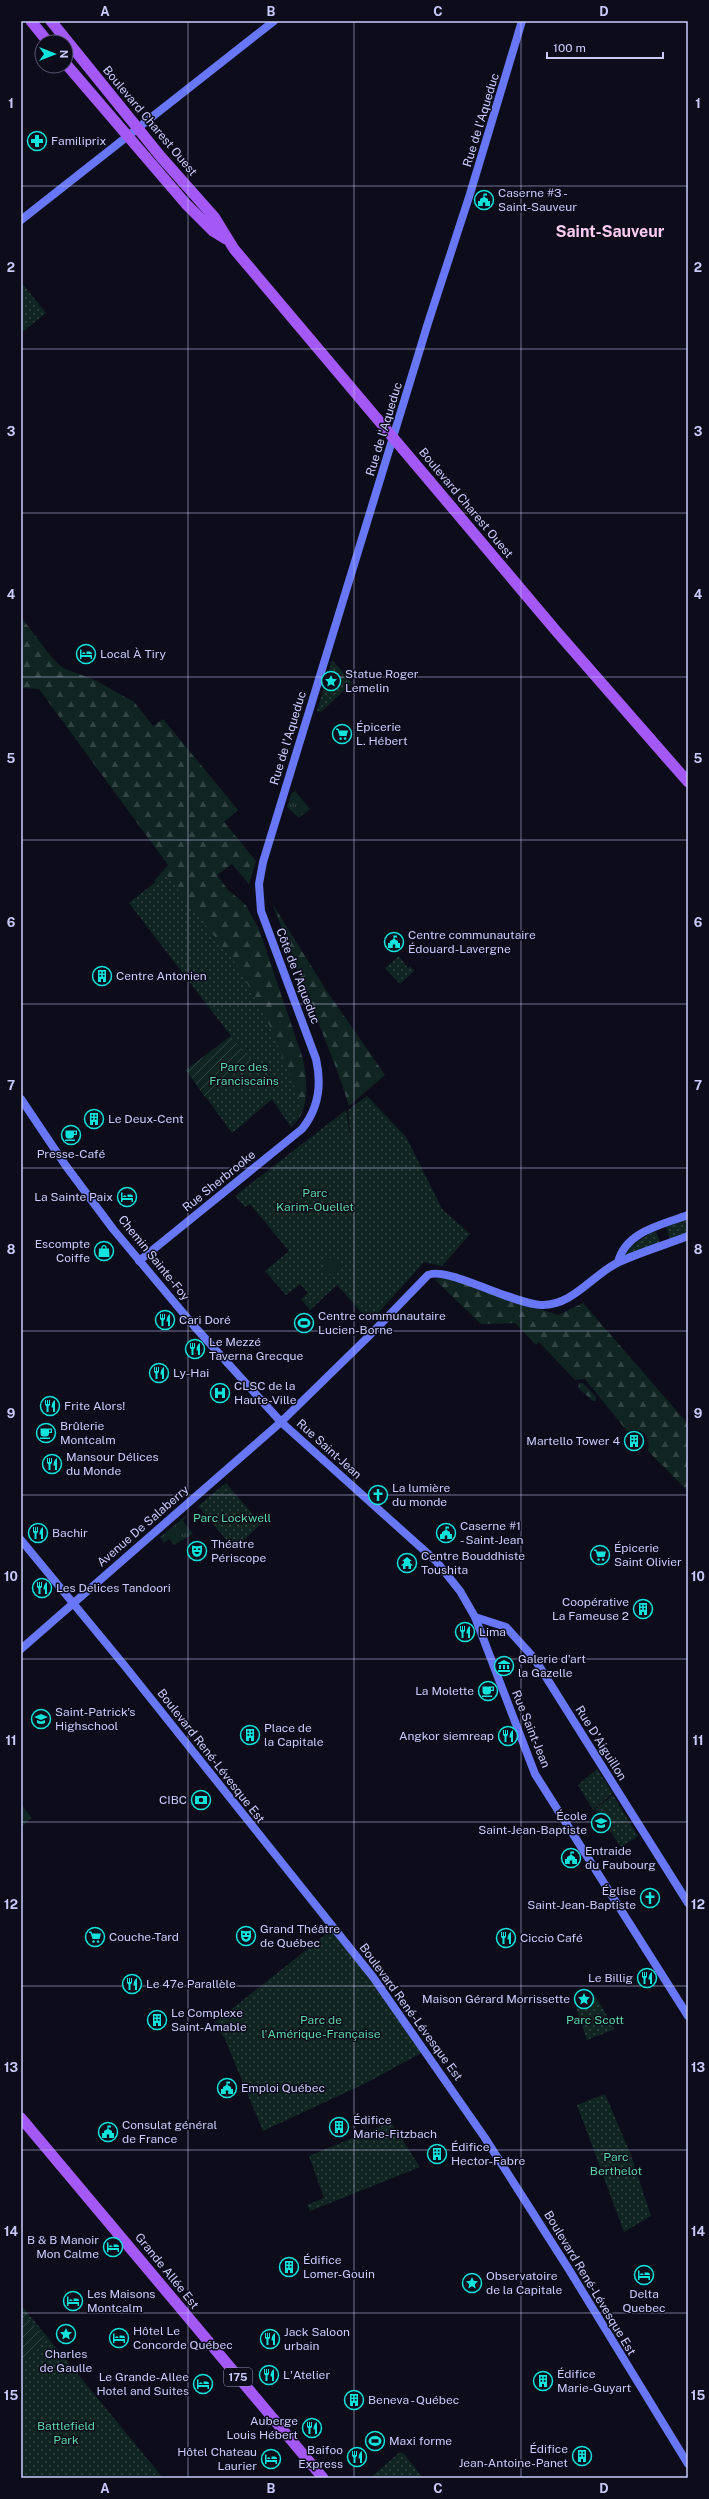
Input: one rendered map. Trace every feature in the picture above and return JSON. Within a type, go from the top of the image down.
[{"type":"main road","points":[[30,21],[41,34]]},
{"type":"main road","name":"Boulevard Charest Ouest","points":[[51,21],[138,128],[215,218],[226,239],[557,632],[688,782]]},
{"type":"main road","name":"Boulevard Charest Ouest","points":[[74,73],[205,224],[226,239]]},
{"type":"main road","name":"Grande Allée Est","points":[[21,2118],[323,2478]]},
{"type":"street","points":[[21,220],[274,21]]},
{"type":"street","name":"Rue de l'Aqueduc","points":[[268,843],[522,21]]},
{"type":"street","name":"Côte de l'Aqueduc","points":[[268,843],[259,884],[258,900],[316,1059],[319,1089],[311,1116]]},
{"type":"street","name":"Chemin Sainte-Foy","points":[[21,1099],[66,1166],[139,1261],[194,1326],[281,1422]]},
{"type":"street","name":"Rue Sherbrooke","points":[[139,1261],[294,1136],[311,1116]]},
{"type":"street","points":[[618,1262],[625,1248],[638,1234],[688,1215]]},
{"type":"street","points":[[618,1262],[688,1236]]},
{"type":"street","name":"Avenue De Salaberry","points":[[21,1649],[281,1422],[369,1336],[418,1283],[432,1272],[445,1273],[522,1302],[546,1305],[571,1296],[618,1262]]},
{"type":"street","name":"Rue Saint-Jean","points":[[281,1422],[436,1561],[460,1591],[475,1617],[535,1774],[688,2016]]},
{"type":"street","name":"Boulevard René-Lévesque Est","points":[[21,1540],[280,1863],[335,1927],[377,1984],[472,2119],[539,2222],[688,2464]]},
{"type":"street","name":"Rue D'Aiguillon","points":[[475,1617],[506,1627],[534,1658],[688,1903]]},
{"type":"green space","points":[[21,282],[46,313],[21,333]]},
{"type":"green space","points":[[21,617],[53,659],[63,668],[95,680],[134,702],[153,726],[163,719],[238,810],[224,822],[256,861],[249,884],[232,864],[217,875],[228,890],[245,904],[259,929],[303,1059],[306,1077],[305,1104],[302,1113],[291,1127],[295,1121],[287,1121],[272,1099],[232,1133],[265,1084],[164,885],[154,881],[168,865],[39,689],[21,688]]},
{"type":"green space","points":[[332,660],[352,683],[321,712],[317,711]]},
{"type":"green space","points":[[295,791],[310,809],[299,818],[287,807],[291,794]]},
{"type":"green space","name":"Parc des Franciscains","points":[[166,874],[239,968],[272,1030],[301,1103],[291,1127],[272,1099],[232,1133],[186,1070],[231,1036],[129,903]]},
{"type":"green space","points":[[272,903],[326,990],[385,1075],[349,1106],[338,1073]]},
{"type":"green space","points":[[399,956],[408,968],[410,966],[414,971],[400,984],[385,968]]},
{"type":"green space","points":[[231,1036],[250,1061],[205,1097],[186,1070]]},
{"type":"green space","name":"Parc Karim-Ouellet","points":[[367,1096],[406,1137],[442,1209],[470,1234],[442,1266],[424,1262],[370,1322],[337,1285],[310,1310],[301,1299],[308,1293],[300,1284],[286,1295],[265,1271],[289,1251],[250,1204],[245,1207],[235,1196],[346,1110],[351,1141],[348,1110]]},
{"type":"green space","points":[[688,1219],[688,1232],[670,1239],[666,1227]]},
{"type":"green space","points":[[656,1231],[660,1243],[624,1257],[633,1245],[642,1238]]},
{"type":"green space","points":[[328,1258],[334,1258],[339,1263],[337,1272],[334,1274],[328,1274],[323,1269],[323,1263]]},
{"type":"green space","points":[[440,1278],[448,1278],[558,1315],[583,1303],[688,1424],[688,1491],[648,1451],[649,1446],[645,1434],[637,1430],[627,1431],[585,1379],[575,1380],[539,1342],[536,1345],[515,1323],[481,1324],[435,1280]]},
{"type":"green space","points":[[579,1383],[583,1383],[596,1397],[596,1401],[593,1401],[578,1388]]},
{"type":"green space","name":"Parc Lockwell","points":[[226,1483],[261,1524],[234,1549],[198,1506]]},
{"type":"green space","points":[[187,1515],[183,1521],[193,1534],[174,1545],[169,1539],[164,1543],[160,1537]]},
{"type":"green space","points":[[597,1769],[613,1793],[593,1810],[578,1785]]},
{"type":"green space","points":[[613,1795],[638,1836],[621,1847],[595,1809]]},
{"type":"green space","points":[[21,1804],[32,1818],[21,1827]]},
{"type":"green space","name":"Parc de l'Amérique-Française","points":[[335,1927],[425,2051],[366,2083],[263,2131],[224,2037],[213,2024]]},
{"type":"green space","name":"Parc Scott","points":[[594,1994],[615,2029],[587,2040],[576,2007],[589,2001]]},
{"type":"green space","name":"Parc Berthelot","points":[[605,2094],[631,2155],[651,2216],[624,2232],[577,2105]]},
{"type":"green space","points":[[391,2122],[420,2167],[310,2211],[307,2205],[324,2198],[309,2156]]},
{"type":"green space","name":"Battlefield Park","points":[[21,2305],[163,2478],[21,2478]]},
{"type":"green space","points":[[21,2309],[47,2340],[21,2362]]},
{"type":"green space","points":[[400,2452],[404,2454],[423,2478],[370,2478]]},
{"type":"place","name":"Familiprix","points":[[37,141]]},
{"type":"place","name":"Caserne #3 - Saint-Sauveur","points":[[484,200]]},
{"type":"place","name":"Local À Tiry","points":[[86,654]]},
{"type":"place","name":"Statue Roger Lemelin","points":[[331,681]]},
{"type":"place","name":"Épicerie L. Hébert","points":[[342,734]]},
{"type":"place","name":"Centre communautaire Édouard-Lavergne","points":[[394,942]]},
{"type":"place","name":"Centre Antonien","points":[[102,976]]},
{"type":"place","name":"Le Deux-Cent","points":[[94,1119]]},
{"type":"place","name":"Presse-Café","points":[[71,1135]]},
{"type":"place","name":"La Sainte Paix","points":[[127,1197]]},
{"type":"place","name":"Escompte Coiffe","points":[[104,1251]]},
{"type":"place","name":"Cari Doré","points":[[165,1320]]},
{"type":"place","name":"Centre communautaire Lucien-Borne","points":[[304,1323]]},
{"type":"place","name":"Le Mezzé Taverna Grecque","points":[[195,1349]]},
{"type":"place","name":"Ly-Hai","points":[[159,1373]]},
{"type":"place","name":"CLSC de la Haute-Ville","points":[[220,1393]]},
{"type":"place","name":"Frite Alors!","points":[[50,1406]]},
{"type":"place","name":"Brûlerie Montcalm","points":[[46,1433]]},
{"type":"place","name":"Martello Tower 4","points":[[634,1441]]},
{"type":"place","name":"Mansour Délices du Monde","points":[[52,1464]]},
{"type":"place","name":"La lumière du monde","points":[[378,1495]]},
{"type":"place","name":"Bachir","points":[[38,1533]]},
{"type":"place","name":"Caserne #1 - Saint-Jean","points":[[446,1533]]},
{"type":"place","name":"Théatre Périscope","points":[[197,1551]]},
{"type":"place","name":"Épicerie Saint Olivier","points":[[600,1555]]},
{"type":"place","name":"Centre Bouddhiste Toushita","points":[[407,1563]]},
{"type":"place","name":"Les Delices Tandoori","points":[[42,1588]]},
{"type":"place","name":"Coopérative La Fameuse 2","points":[[643,1609]]},
{"type":"place","name":"Lima","points":[[465,1632]]},
{"type":"place","name":"Galerie d'art la Gazelle","points":[[504,1666]]},
{"type":"place","name":"La Molette","points":[[488,1691]]},
{"type":"place","name":"Saint-Patrick's Highschool","points":[[41,1719]]},
{"type":"place","name":"Place de la Capitale","points":[[250,1735]]},
{"type":"place","name":"Angkor siemreap","points":[[508,1736]]},
{"type":"place","name":"CIBC","points":[[201,1800]]},
{"type":"place","name":"École Saint-Jean-Baptiste","points":[[601,1823]]},
{"type":"place","name":"Entraide du Faubourg","points":[[571,1858]]},
{"type":"place","name":"Église Saint-Jean-Baptiste","points":[[650,1898]]},
{"type":"place","name":"Grand Théâtre de Québec","points":[[246,1936]]},
{"type":"place","name":"Couche-Tard","points":[[95,1937]]},
{"type":"place","name":"Ciccio Café","points":[[506,1938]]},
{"type":"place","name":"Le Billig","points":[[647,1978]]},
{"type":"place","name":"Le 47e Parallèle","points":[[132,1984]]},
{"type":"place","name":"Maison Gérard Morrissette","points":[[584,1999]]},
{"type":"place","name":"Le Complexe Saint-Amable","points":[[157,2020]]},
{"type":"place","name":"Emploi Québec","points":[[227,2088]]},
{"type":"place","name":"Édifice Marie-Fitzbach","points":[[339,2127]]},
{"type":"place","name":"Consulat général de France","points":[[108,2132]]},
{"type":"place","name":"Édifice Hector-Fabre","points":[[437,2154]]},
{"type":"place","name":"B & B Manoir Mon Calme","points":[[113,2247]]},
{"type":"place","name":"Édifice Lomer-Gouin","points":[[289,2267]]},
{"type":"place","name":"Delta Quebec","points":[[644,2275]]},
{"type":"place","name":"Observatoire de la Capitale","points":[[472,2283]]},
{"type":"place","name":"Les Maisons Montcalm","points":[[73,2301]]},
{"type":"place","name":"Charles de Gaulle","points":[[66,2334]]},
{"type":"place","name":"Hôtel Le Concorde Québec","points":[[119,2338]]},
{"type":"place","name":"Jack Saloon urbain","points":[[270,2339]]},
{"type":"place","name":"L'Atelier","points":[[269,2375]]},
{"type":"place","name":"Édifice Marie-Guyart","points":[[543,2381]]},
{"type":"place","name":"Le Grande-Allee Hotel and Suites","points":[[203,2384]]},
{"type":"place","name":"Beneva - Québec","points":[[354,2400]]},
{"type":"place","name":"Auberge Louis Hébert","points":[[312,2428]]},
{"type":"place","name":"Maxi forme","points":[[375,2441]]},
{"type":"place","name":"Édifice Jean-Antoine-Panet","points":[[582,2456]]},
{"type":"place","name":"Baifoo Express","points":[[357,2457]]},
{"type":"place","name":"Hôtel Chateau Laurier","points":[[271,2459]]},
{"type":"district","name":"Saint-Sauveur","points":[[610,231]]}]
